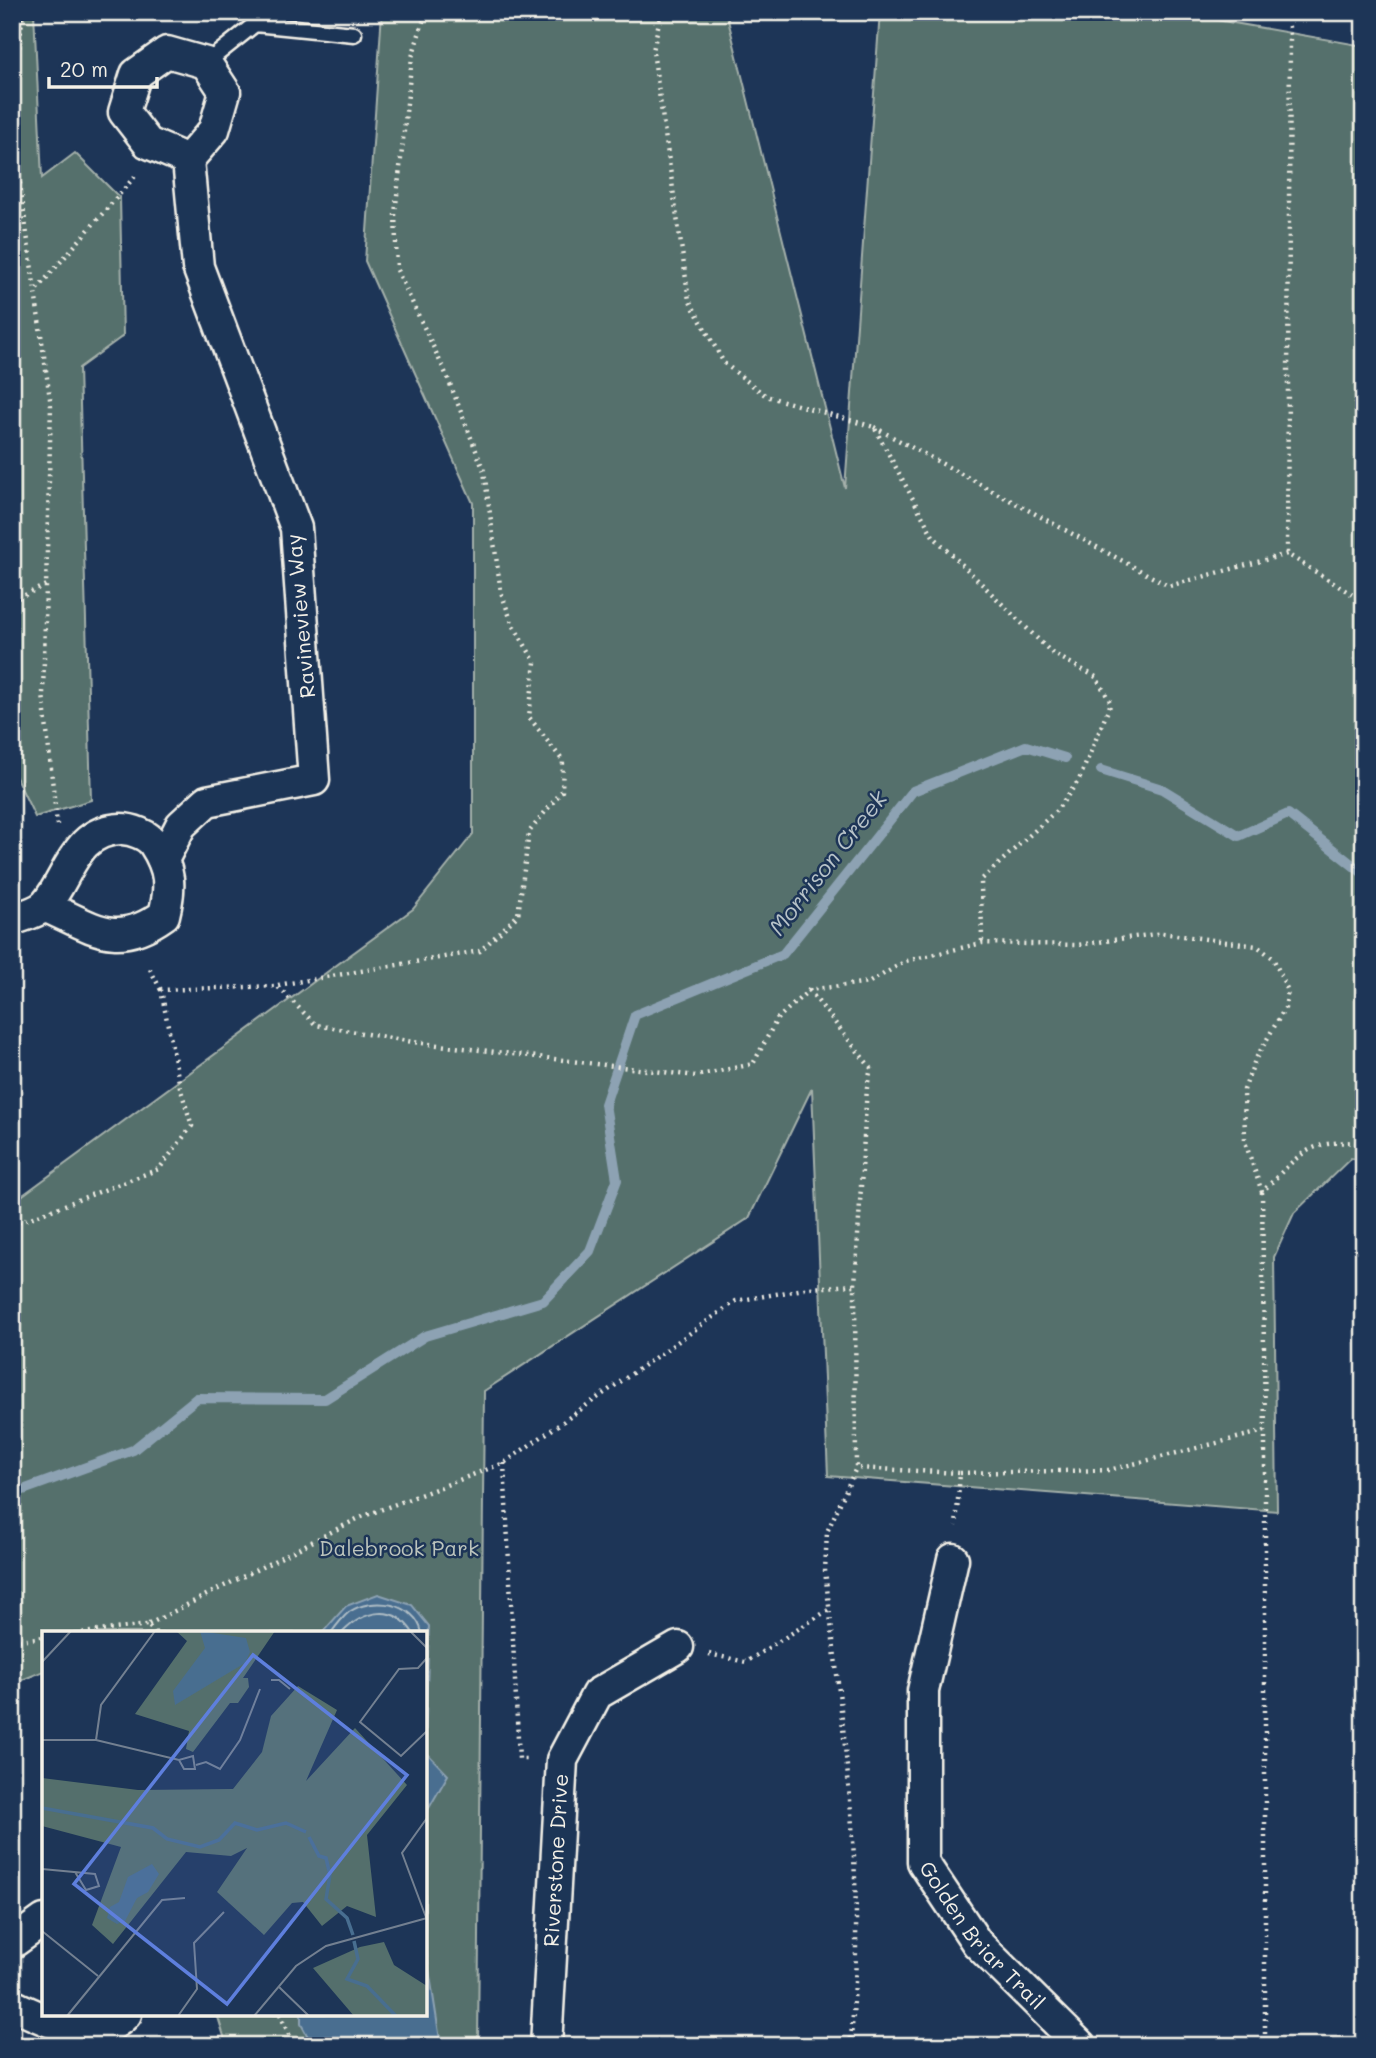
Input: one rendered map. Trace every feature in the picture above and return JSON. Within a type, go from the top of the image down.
[{"type":"street","points":[[167,52],[206,63],[225,92],[214,131],[188,160],[148,143],[124,112],[136,74],[167,52]]},
{"type":"street","name":"Ravineview Way","points":[[163,860],[181,825],[206,801],[314,780],[296,528],[198,267],[188,160]]},
{"type":"street","points":[[12,920],[44,906],[80,847],[105,829],[129,829],[152,840],[163,860],[171,888],[164,915],[142,931],[113,935],[44,906]]},
{"type":"street","name":"Golden Briar Trail","points":[[953,1559],[923,1691],[923,1862],[977,1943],[1081,2046]]},
{"type":"street","name":"Riverstone Drive","points":[[546,2046],[562,1760],[597,1694],[678,1647]]},
{"type":"street","points":[[12,1943],[42,1921]]},
{"type":"street","points":[[12,2005],[63,2026],[94,2031],[116,2025],[124,2016]]},
{"type":"lane","points":[[206,63],[255,24],[354,34]]},
{"type":"path","points":[[12,110],[23,12]]},
{"type":"path","points":[[161,990],[277,986],[480,951],[518,915],[529,832],[562,791],[563,761],[529,717],[535,662],[512,623],[500,592],[484,471],[447,376],[397,270],[395,214],[412,57],[426,12]]},
{"type":"path","points":[[661,12],[653,51],[689,300],[724,363],[766,396],[873,427],[1169,586],[1287,554],[1364,601]]},
{"type":"path","points":[[1287,12],[1290,35],[1287,554]]},
{"type":"path","points":[[12,127],[37,289],[51,406],[43,694],[57,825]]},
{"type":"path","points":[[37,289],[146,164]]},
{"type":"path","points":[[873,427],[933,536],[1052,653],[1096,677],[1111,703],[1079,780],[1057,810],[981,880],[982,943]]},
{"type":"path","points":[[12,601],[48,584]]},
{"type":"path","points":[[277,986],[316,1025],[413,1042],[696,1076],[753,1064],[777,1019],[809,990],[870,982],[905,961],[982,943],[1078,945],[1162,933],[1257,946],[1273,958],[1288,991],[1285,1008],[1255,1060],[1244,1090],[1242,1117],[1251,1166],[1262,1192],[1265,1431],[1265,2046]]},
{"type":"path","points":[[12,1225],[159,1169],[192,1126],[180,1087],[161,990],[150,969]]},
{"type":"path","points":[[809,990],[871,1068],[867,1087],[855,1285],[856,1468],[827,1532],[825,1570],[855,1877],[854,2006],[850,2046]]},
{"type":"path","points":[[1262,1192],[1310,1149],[1331,1141],[1364,1143]]},
{"type":"path","points":[[98,1631],[147,1625],[359,1518],[504,1463],[736,1301],[810,1288],[855,1285]]},
{"type":"path","points":[[856,1468],[960,1473],[1109,1470],[1265,1431]]},
{"type":"path","points":[[504,1463],[519,1759],[562,1760]]},
{"type":"path","points":[[953,1559],[960,1473]]},
{"type":"path","points":[[678,1647],[746,1662],[830,1609]]},
{"type":"path","points":[[147,1625],[154,1631]]},
{"type":"path","points":[[12,1641],[42,1637]]},
{"type":"path","points":[[281,2016],[294,2046]]},
{"type":"green space","points":[[12,12],[34,12],[42,178],[75,153],[120,198],[123,336],[79,368],[91,800],[35,817],[12,769]]},
{"type":"green space","name":"Dalebrook Park","points":[[382,12],[726,12],[845,488],[880,12],[1172,12],[1364,46],[1364,1161],[1351,1158],[1294,1213],[1274,1257],[1277,1511],[828,1476],[812,1088],[749,1218],[484,1391],[478,2046],[227,2046],[218,2016],[427,2016],[427,1631],[42,1631],[42,1672],[12,1684],[12,1203],[413,909],[473,834],[473,503],[365,261]]},
{"type":"water","points":[[378,1594],[412,1605],[429,1626],[427,1688],[427,1631],[324,1631],[346,1606]]},
{"type":"water","points":[[427,1753],[448,1775],[427,1812]]},
{"type":"water","points":[[427,1957],[441,2046],[313,2046],[301,2024],[301,2016],[427,2016]]},
{"type":"waterway","name":"Morrison Creek","points":[[12,1494],[133,1450],[197,1398],[325,1399],[425,1336],[543,1301],[590,1251],[617,1180],[605,1104],[635,1015],[783,954],[913,791],[1026,746],[1065,758]]},
{"type":"waterway","name":"Morrison Creek","points":[[1101,770],[1162,789],[1239,836],[1288,814],[1364,874]]}]
